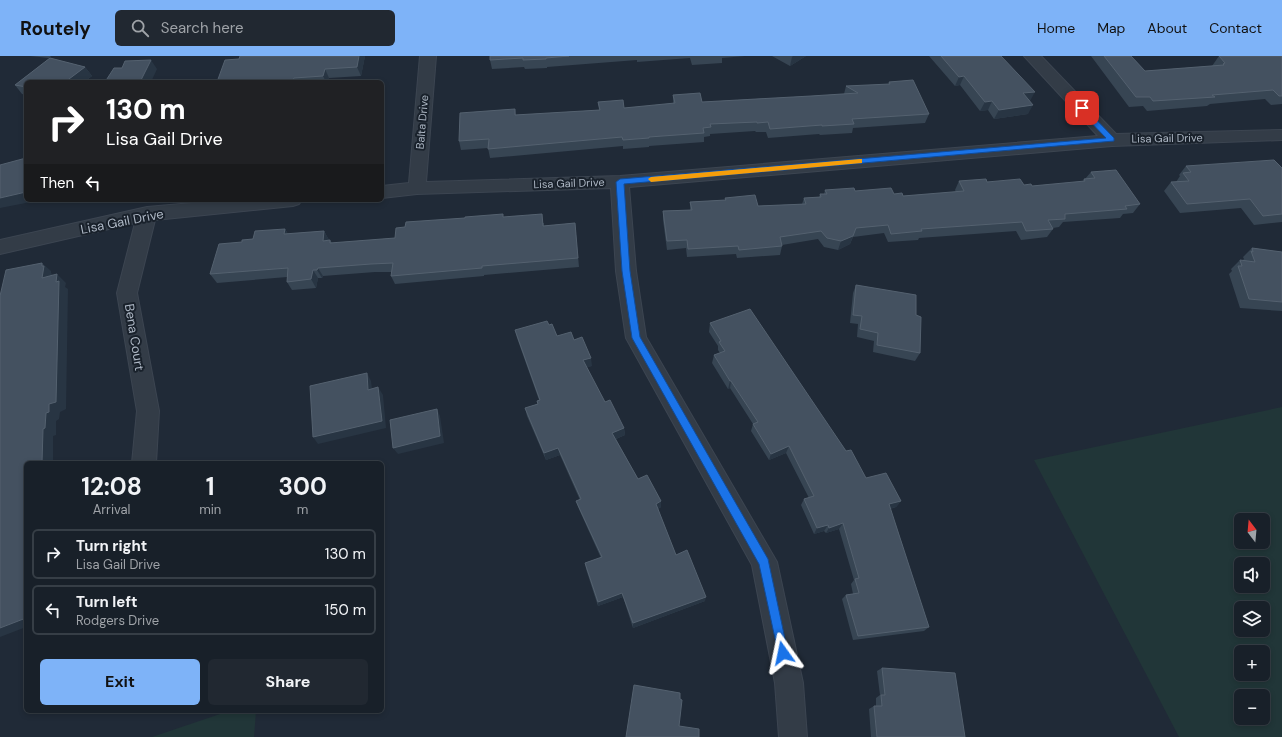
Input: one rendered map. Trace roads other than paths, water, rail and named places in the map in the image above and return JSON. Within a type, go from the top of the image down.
[{"type":"street","name":"Balta Drive","points":[[417,188],[428,56]]},
{"type":"street","points":[[1032,56],[1112,140]]},
{"type":"street","name":"Lisa Gail Drive","points":[[384,192],[417,188],[620,182],[1112,140],[1282,135]]},
{"type":"street","points":[[620,182],[626,271],[636,338],[764,562],[789,683],[793,737]]},
{"type":"street","name":"Lisa Gail Drive","points":[[0,247],[147,214],[272,202]]},
{"type":"street","name":"Bena Court","points":[[144,461],[148,411],[127,293],[147,214]]}]
